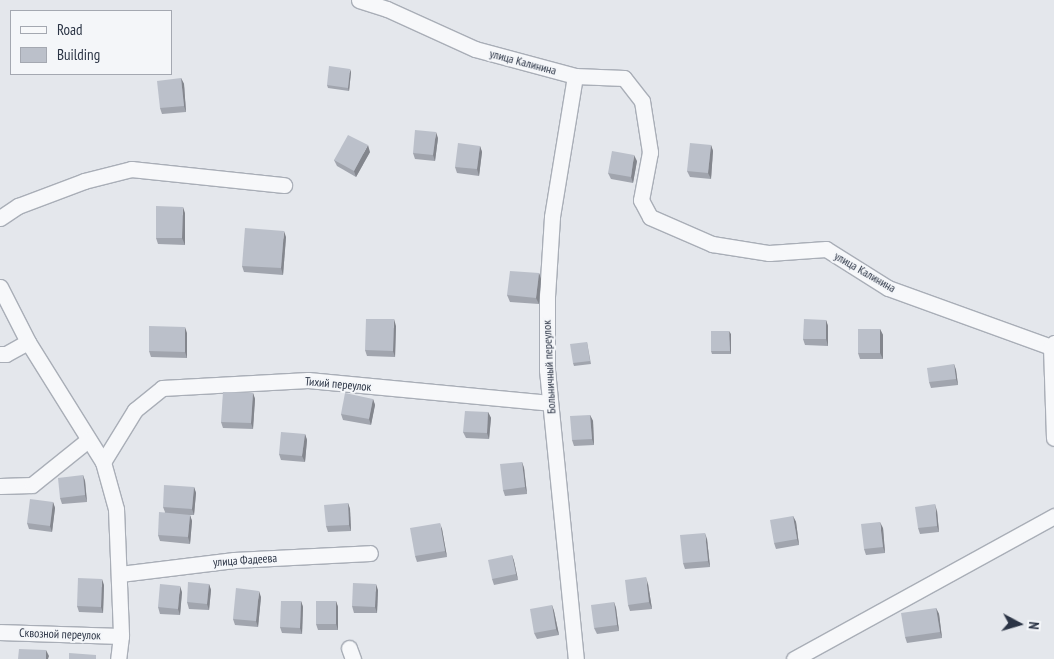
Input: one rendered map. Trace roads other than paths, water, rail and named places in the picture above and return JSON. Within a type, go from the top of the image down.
[{"type":"street","name":"улица Калинина","points":[[359,0],[387,9],[475,49],[575,76],[624,78],[642,101],[650,152],[641,200],[650,217],[712,244],[769,253],[826,250],[888,288],[1052,345]]},
{"type":"street","name":"Больничный переулок","points":[[575,76],[552,217],[547,296],[547,370],[576,659]]},
{"type":"street","points":[[0,218],[18,206],[84,181],[131,169],[284,185]]},
{"type":"street","points":[[0,287],[28,342],[103,462],[116,509],[121,636],[118,659]]},
{"type":"street","points":[[0,354],[6,354],[28,342]]},
{"type":"street","points":[[1052,345],[1054,438]]},
{"type":"street","name":"Тихий переулок","points":[[103,462],[136,410],[162,388],[308,380],[550,403]]},
{"type":"street","points":[[0,486],[32,485],[88,440]]},
{"type":"street","points":[[794,659],[1054,516]]},
{"type":"street","name":"улица Фадеева","points":[[120,574],[234,560],[370,553]]},
{"type":"street","name":"Сквозной переулок","points":[[0,632],[121,636]]}]
